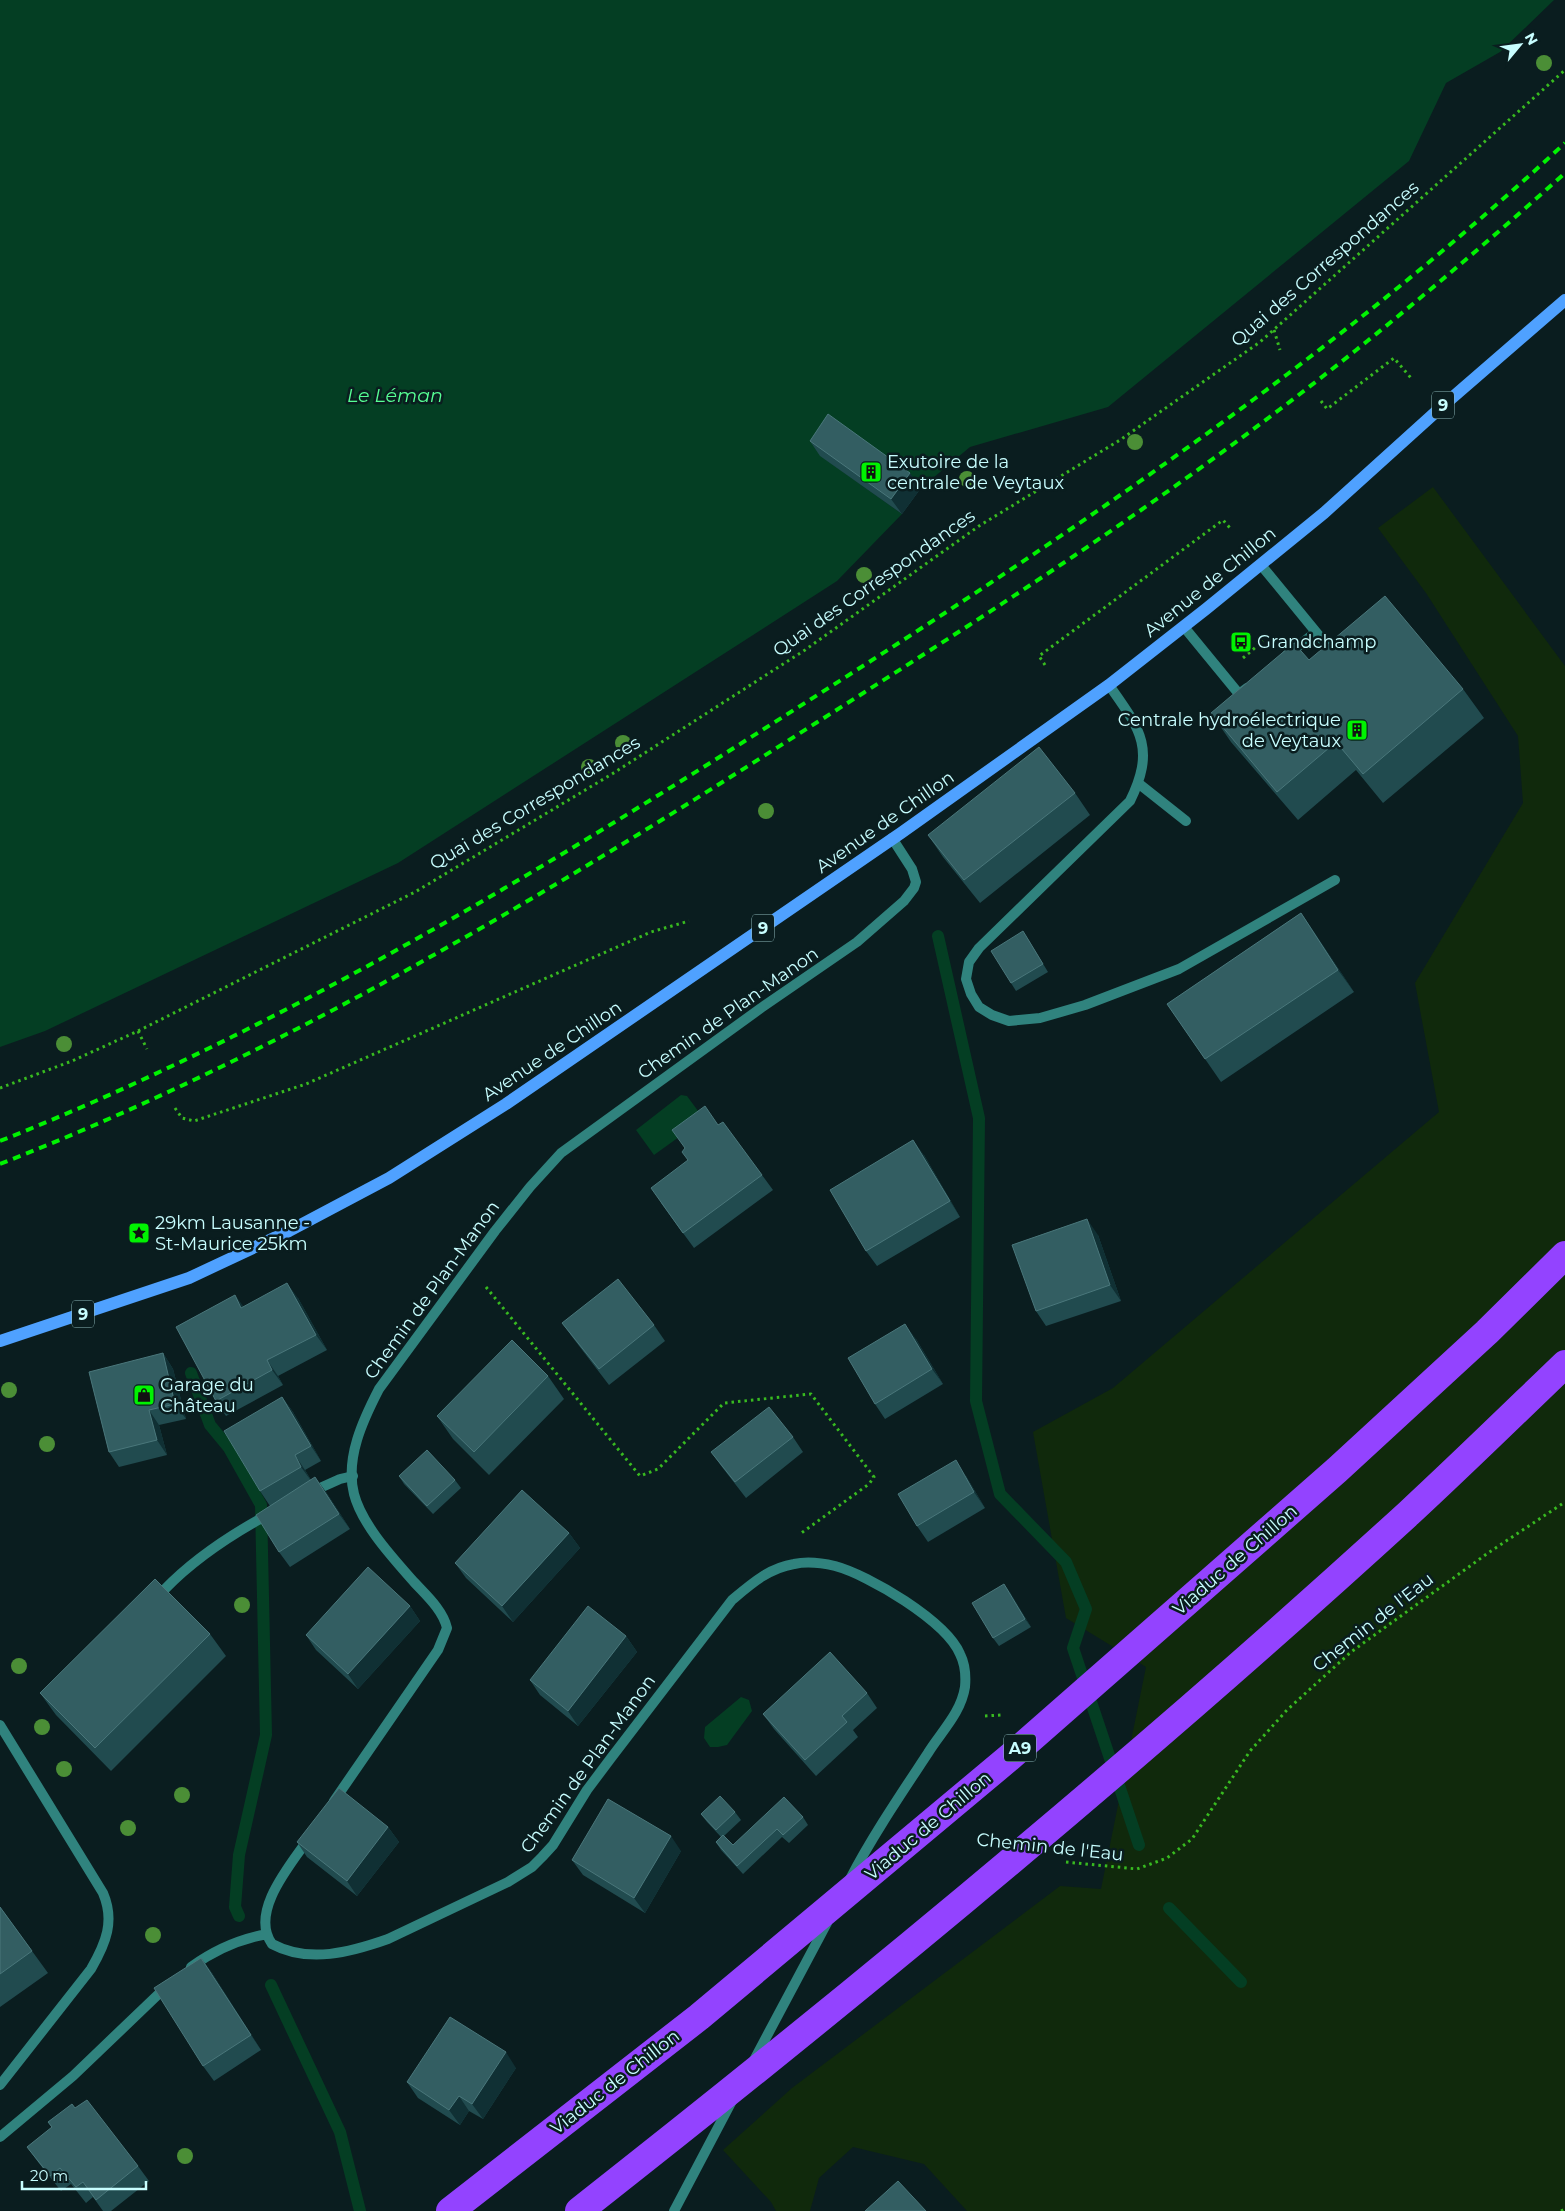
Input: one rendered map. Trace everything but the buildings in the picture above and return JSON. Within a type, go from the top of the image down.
[{"type":"highway","name":"Viaduc de Chillon","points":[[450,2211],[699,2017],[1010,1757],[1337,1470],[1487,1332],[1565,1255]]},
{"type":"highway","points":[[579,2211],[729,2093],[1074,1808],[1216,1686],[1403,1518],[1565,1364]]},
{"type":"main road","name":"Avenue de Chillon","points":[[0,1341],[189,1278],[289,1231],[389,1178],[506,1104],[892,838],[1109,685],[1262,565],[1565,300]]},
{"type":"street","points":[[1262,565],[1344,666]]},
{"type":"street","points":[[1184,627],[1240,694],[1255,682]]},
{"type":"street","points":[[1278,663],[1316,632]]},
{"type":"street","points":[[1109,685],[1132,718],[1141,738],[1144,754],[1138,783],[1130,801],[979,948],[969,962],[966,979],[971,994],[979,1007],[992,1015],[1009,1021],[1040,1018],[1085,1005],[1179,969],[1335,880]]},
{"type":"street","points":[[1138,783],[1186,821]]},
{"type":"street","name":"Chemin de Plan-Manon","points":[[327,1811],[438,1650],[447,1628],[441,1614],[394,1559],[367,1521],[354,1495],[355,1449],[359,1433],[379,1388],[468,1265],[530,1186],[573,1143],[857,942],[904,901],[914,888],[916,882],[912,869],[892,838]]},
{"type":"street","points":[[302,1496],[328,1483],[353,1476]]},
{"type":"street","points":[[165,1589],[180,1573],[236,1532],[279,1508]]},
{"type":"street","name":"Chemin de Plan-Manon","points":[[267,1934],[272,1944],[302,1954],[325,1954],[355,1950],[388,1939],[450,1910],[508,1882],[532,1867],[552,1845],[587,1790],[732,1600],[759,1578],[772,1571],[794,1564],[816,1562],[837,1566],[860,1575],[919,1610],[941,1628],[960,1652],[965,1669],[965,1688],[954,1716],[932,1746],[869,1843],[674,2211]]},
{"type":"street","points":[[0,1725],[103,1893],[108,1905],[110,1918],[109,1931],[102,1950],[91,1968],[0,2085]]},
{"type":"street","points":[[0,2137],[73,2076],[176,1978],[212,1954],[254,1936],[267,1934],[265,1922],[270,1900],[316,1827]]},
{"type":"path","name":"Quai des Correspondances","points":[[0,1088],[72,1061],[138,1031],[415,892],[612,774],[805,650],[979,526],[1120,440],[1274,330],[1565,70]]},
{"type":"path","points":[[1274,330],[1280,350]]},
{"type":"path","points":[[1320,401],[1327,409],[1394,358],[1411,378]]},
{"type":"path","points":[[1045,665],[1039,656],[1223,520],[1230,528]]},
{"type":"path","points":[[1142,580],[1148,582]]},
{"type":"path","points":[[175,1108],[182,1118],[194,1120],[306,1084],[651,932],[689,921]]},
{"type":"path","points":[[138,1031],[147,1049]]},
{"type":"path","points":[[468,1265],[640,1476],[658,1469],[724,1403],[811,1394],[874,1477],[869,1484],[795,1538],[794,1564]]},
{"type":"path","name":"Chemin de l'Eau","points":[[1057,1861],[1136,1869],[1166,1858],[1192,1839],[1250,1751],[1287,1710],[1351,1652],[1488,1553],[1565,1502]]},
{"type":"path","points":[[1561,2211],[1565,2209]]},
{"type":"shaded area","points":[[1433,487],[1565,666],[1565,2211],[967,2211],[924,2164],[853,2147],[819,2178],[810,2211],[776,2211],[771,2202],[723,2150],[792,2088],[1060,1886],[1101,1889],[1146,1667],[1066,1618],[1033,1432],[1113,1388],[1439,1112],[1415,983],[1523,803],[1518,736],[1426,593],[1378,528]]},
{"type":"water","name":"Le Léman","points":[[0,0],[1554,0],[1500,52],[1446,83],[1409,161],[1108,407],[970,447],[921,488],[839,430],[821,456],[902,514],[837,581],[398,863],[45,1031],[0,1047]]},
{"type":"water","points":[[681,1095],[687,1096],[704,1119],[654,1155],[636,1130]]},
{"type":"water","points":[[741,1697],[749,1700],[752,1711],[727,1745],[710,1747],[704,1738],[705,1727]]},
{"type":"waterway","points":[[938,936],[979,1118],[976,1401],[1000,1494],[1066,1562],[1086,1609],[1073,1648],[1139,1845]]},
{"type":"waterway","points":[[191,1373],[210,1425],[229,1448],[261,1505],[266,1735],[239,1855],[235,1907],[239,1916]]},
{"type":"waterway","points":[[1169,1908],[1241,1982]]},
{"type":"waterway","points":[[271,1985],[340,2132],[360,2211]]},
{"type":"railway","points":[[0,1141],[105,1097],[208,1049],[409,943],[605,828],[797,708],[997,579],[1194,443],[1384,299],[1476,223],[1565,143]]},
{"type":"railway","points":[[0,1164],[105,1121],[309,1023],[507,913],[605,855],[797,735],[1077,554],[1240,439],[1324,376],[1406,310],[1565,173]]},
{"type":"place","name":"Exutoire de la centrale de Veytaux","points":[[871,472]]},
{"type":"place","name":"Grandchamp","points":[[1241,642]]},
{"type":"place","name":"Centrale hydroélectrique de Veytaux","points":[[1357,730]]},
{"type":"place","name":"29km Lausanne - St-Maurice 25km","points":[[139,1233]]},
{"type":"place","name":"Garage du Château","points":[[144,1395]]}]
